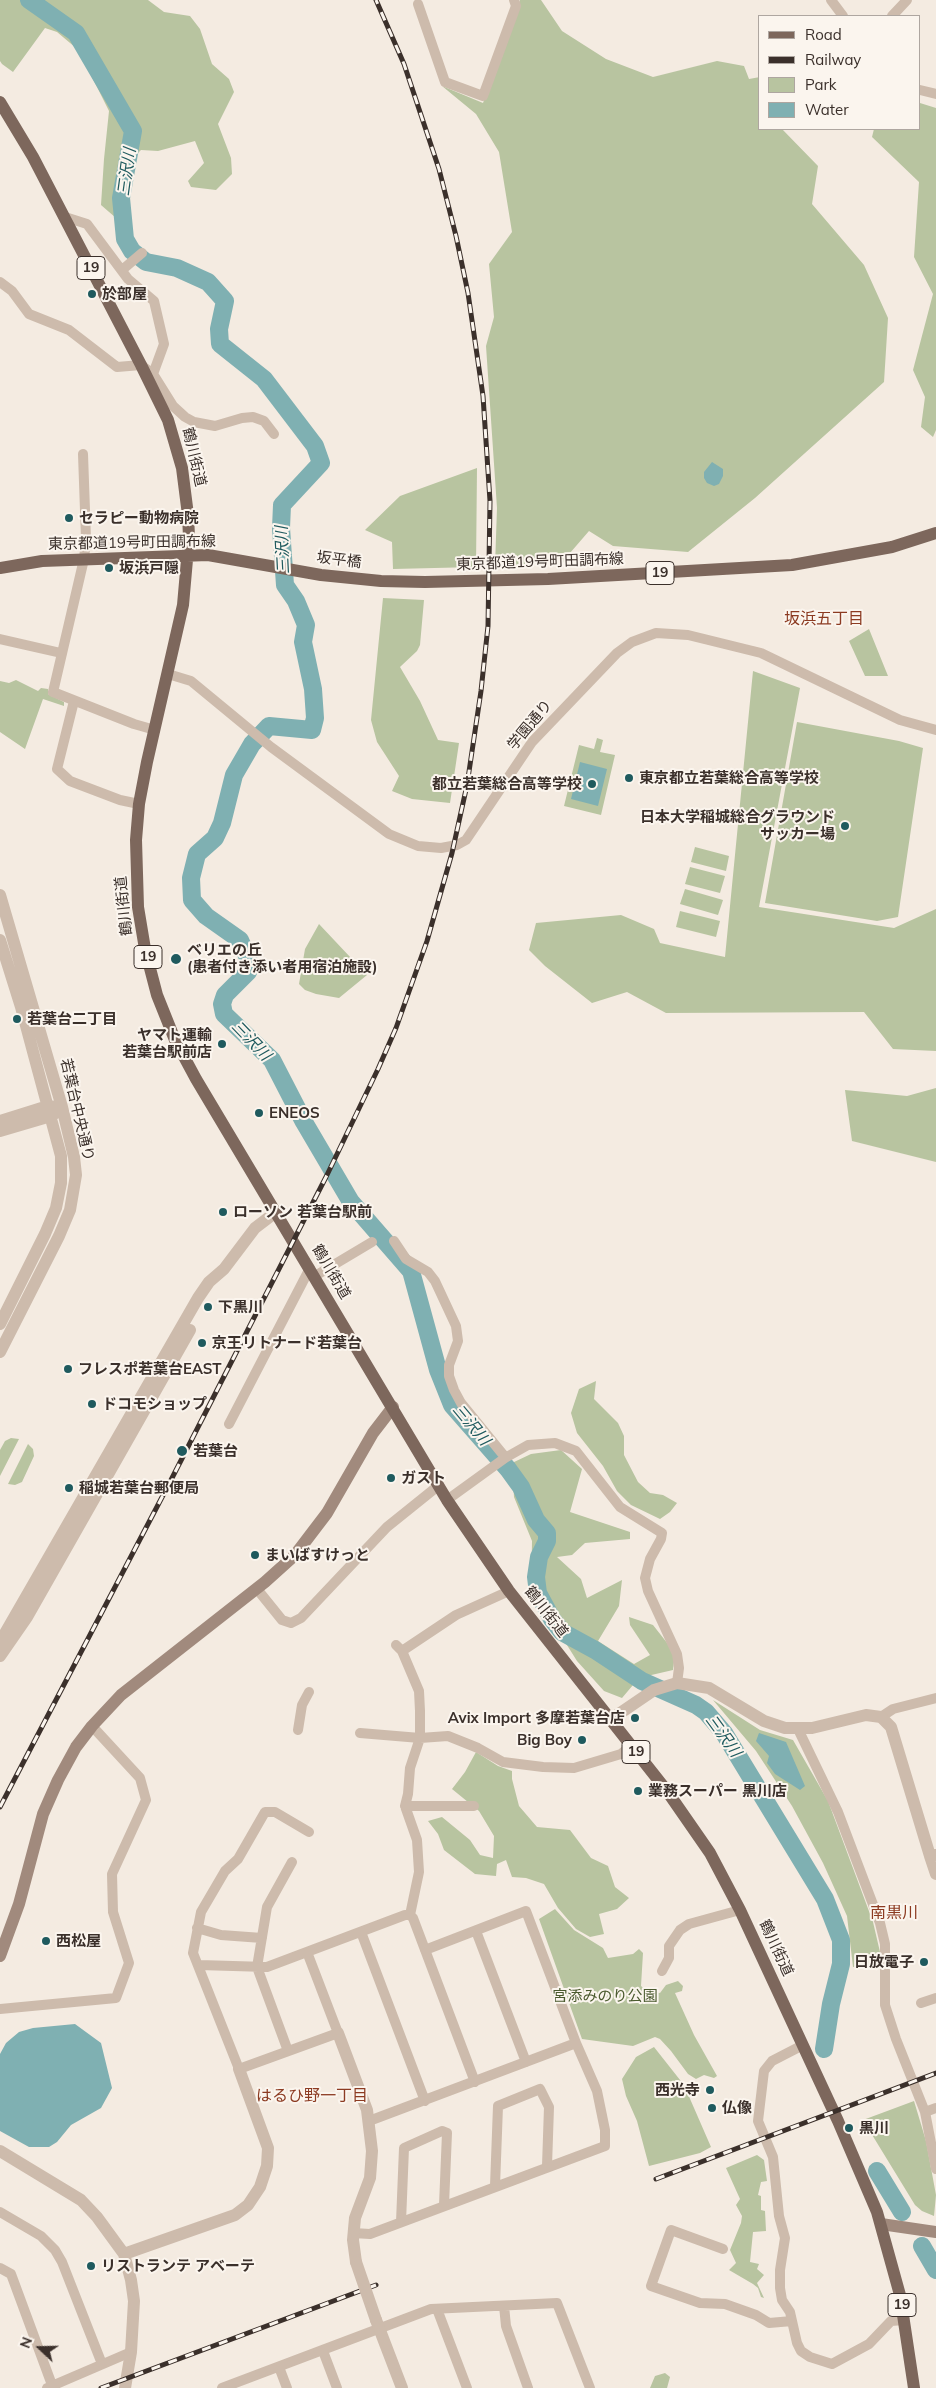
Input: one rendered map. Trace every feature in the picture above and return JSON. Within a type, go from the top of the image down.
[{"type":"main road","name":"鶴川街道","points":[[0,102],[65,217],[141,365],[168,420],[182,468],[188,515],[188,555],[183,605],[139,804],[136,849],[138,908],[145,949],[157,995],[185,1061],[447,1500],[509,1591],[631,1746],[693,1827],[710,1853],[740,1910],[803,2045],[859,2166],[882,2224],[904,2320],[914,2388]]},
{"type":"main road","name":"東京都道19号町田調布線","points":[[381,581],[425,582],[548,579],[792,565],[892,547],[936,533]]},
{"type":"main road","name":"東京都道19号町田調布線","points":[[0,568],[42,561],[188,555],[218,556],[264,565]]},
{"type":"main road","name":"坂平橋","points":[[264,565],[381,581]]},
{"type":"main road","points":[[0,1956],[19,1904],[43,1814],[58,1780],[76,1748],[92,1726],[122,1695],[257,1589],[282,1568],[310,1538],[328,1513],[373,1433],[393,1407]]},
{"type":"main road","points":[[882,2224],[936,2232]]},
{"type":"street","points":[[420,3],[445,82],[483,96],[516,6],[514,0]]},
{"type":"street","points":[[831,0],[842,15]]},
{"type":"street","points":[[893,15],[904,1]]},
{"type":"street","points":[[921,90],[936,94]]},
{"type":"street","points":[[65,217],[87,224],[126,267],[128,279],[154,301],[164,344],[153,374]]},
{"type":"street","points":[[126,267],[142,253]]},
{"type":"street","points":[[0,282],[12,291],[29,314],[69,330],[116,367],[141,365],[153,374],[173,406],[194,422],[215,426],[242,418],[253,417],[264,421],[274,434]]},
{"type":"street","points":[[83,454],[86,539],[84,559],[53,692],[134,724],[155,730]]},
{"type":"street","name":"学園通り","points":[[168,674],[191,682],[271,747],[388,834],[418,846],[441,848],[457,845],[466,840],[532,742],[617,653],[632,642],[656,633],[688,635],[761,653],[900,720],[936,730]]},
{"type":"street","points":[[0,639],[61,653]]},
{"type":"street","points":[[74,701],[57,769],[70,780],[120,800],[139,804]]},
{"type":"street","name":"若葉台中央通り","points":[[0,895],[62,1107],[74,1157],[76,1175],[70,1210],[0,1352]]},
{"type":"street","name":"若葉台中央通り","points":[[0,940],[21,1007],[61,1156],[61,1182],[56,1208],[0,1324]]},
{"type":"street","points":[[0,1131],[62,1107]]},
{"type":"street","points":[[0,1121],[50,1111]]},
{"type":"street","points":[[0,1642],[204,1289],[224,1268],[256,1228],[276,1212]]},
{"type":"street","points":[[394,1241],[406,1259],[428,1272],[435,1281],[456,1326],[458,1341],[449,1365],[449,1376],[454,1390],[461,1403],[505,1457]]},
{"type":"street","points":[[229,1424],[312,1272],[372,1242]]},
{"type":"street","points":[[0,1656],[27,1617],[216,1286],[224,1268]]},
{"type":"street","points":[[447,1500],[505,1457],[528,1446],[555,1443],[576,1451],[620,1507],[662,1533],[661,1540],[650,1559],[645,1578],[648,1591],[677,1654],[679,1668],[675,1683]]},
{"type":"street","points":[[257,1589],[282,1620],[292,1623],[301,1618],[387,1527],[438,1486]]},
{"type":"street","points":[[474,2082],[413,1918],[410,1915],[419,1872],[417,1840],[405,1806],[410,1768],[420,1738],[419,1691],[399,1648],[456,1615],[509,1591]]},
{"type":"street","points":[[610,1720],[647,1694],[675,1683],[709,1688],[764,1721],[785,1728],[812,1728],[866,1715],[881,1717],[891,1727],[933,1855],[936,1874]]},
{"type":"street","points":[[298,1730],[302,1705],[309,1692]]},
{"type":"street","points":[[881,1717],[893,1709],[936,1698]]},
{"type":"street","points":[[0,2009],[116,1998],[129,1963],[113,1912],[112,1874],[146,1800],[140,1778],[92,1726]]},
{"type":"street","points":[[798,1729],[838,1812],[880,1923],[885,1944],[885,2005],[896,2039],[925,2112],[936,2169]]},
{"type":"street","points":[[360,1733],[420,1738],[448,1736],[478,1748],[503,1762],[543,1767],[574,1768],[621,1754],[631,1746]]},
{"type":"street","points":[[405,1806],[474,1806]]},
{"type":"street","points":[[124,2254],[235,2215],[248,2205],[260,2187],[267,2166],[268,2148],[193,1953],[201,1912],[225,1871],[238,1859],[265,1812],[276,1812],[310,1832]]},
{"type":"street","points":[[288,2051],[257,1967],[266,1907],[292,1862]]},
{"type":"street","points":[[662,1971],[670,1958],[669,1946],[680,1930],[689,1924],[740,1910]]},
{"type":"street","points":[[353,2233],[370,2234],[547,2166],[605,2146],[605,2130],[597,2090],[576,2043],[526,1912],[425,1950]]},
{"type":"street","points":[[199,1965],[267,1967],[410,1915]]},
{"type":"street","points":[[197,1928],[221,1935],[262,1938]]},
{"type":"street","points":[[476,1931],[526,2062]]},
{"type":"street","points":[[361,1932],[425,2101]]},
{"type":"street","points":[[307,1952],[369,2121],[373,2164],[370,2178],[360,2202],[353,2233],[356,2262],[402,2388]]},
{"type":"street","points":[[921,2003],[936,1998]]},
{"type":"street","points":[[239,2069],[338,2033]]},
{"type":"street","points":[[369,2121],[576,2043]]},
{"type":"street","points":[[803,2045],[772,2062],[764,2070],[758,2121],[772,2157],[779,2216],[785,2238],[780,2270],[780,2288],[782,2300],[790,2312],[797,2343],[801,2350],[821,2362],[832,2364],[869,2344],[891,2321],[904,2320]]},
{"type":"street","points":[[495,2186],[498,2106],[540,2090],[549,2107],[547,2166]]},
{"type":"street","points":[[925,2112],[936,2108]]},
{"type":"street","points":[[401,2222],[404,2148],[442,2131],[447,2133],[444,2205]]},
{"type":"street","points":[[1,2153],[81,2200],[97,2217],[124,2254],[134,2301],[131,2352],[125,2388]]},
{"type":"street","points":[[0,2212],[40,2236],[55,2250],[62,2262],[102,2364]]},
{"type":"street","points":[[723,2249],[671,2230],[650,2286],[700,2303],[725,2304],[756,2315],[769,2323],[792,2321]]},
{"type":"street","points":[[0,2268],[11,2274],[49,2387],[131,2352]]},
{"type":"street","points":[[222,2388],[235,2386],[378,2325],[437,2309],[558,2303],[590,2388]]},
{"type":"street","points":[[504,2306],[506,2326],[528,2388]]},
{"type":"street","points":[[437,2309],[467,2388]]},
{"type":"street","points":[[323,2350],[337,2388]]},
{"type":"street","points":[[279,2367],[287,2388]]},
{"type":"green space","points":[[0,0],[148,0],[164,12],[190,16],[200,29],[212,64],[229,79],[234,92],[218,124],[231,158],[232,174],[216,190],[191,187],[188,181],[204,163],[195,141],[158,151],[141,150],[120,171],[116,218],[101,205],[109,111],[87,67],[76,48],[57,32],[45,28],[13,72],[2,64],[0,61]]},
{"type":"green space","points":[[520,0],[541,0],[562,31],[606,59],[653,77],[717,61],[744,66],[749,79],[758,77],[758,130],[783,130],[818,166],[812,204],[864,265],[888,318],[884,382],[755,498],[688,552],[613,546],[589,531],[570,553],[570,562],[495,566],[497,508],[486,346],[494,317],[489,264],[512,232],[499,152],[476,114],[442,86],[483,103]]},
{"type":"green space","points":[[921,103],[936,108],[936,430],[933,437],[921,427],[925,397],[913,370],[933,294],[914,257],[919,182],[872,137],[874,130],[921,130]]},
{"type":"green space","points":[[477,468],[476,567],[393,569],[392,542],[365,530],[400,496]]},
{"type":"green space","points":[[383,598],[424,600],[420,645],[417,651],[400,667],[420,701],[438,740],[459,743],[450,803],[412,799],[392,791],[399,776],[377,742],[371,720]]},
{"type":"green space","points":[[869,629],[888,676],[865,676],[849,641]]},
{"type":"green space","points":[[753,671],[800,688],[759,907],[894,928],[936,909],[936,1051],[893,1049],[864,1012],[666,1013],[627,992],[592,1003],[545,966],[529,950],[536,923],[621,915],[654,929],[660,943],[725,957]]},
{"type":"green space","points":[[16,680],[38,691],[41,688],[48,689],[48,694],[64,702],[64,706],[43,699],[25,749],[0,732],[0,681],[9,683]]},
{"type":"green space","name":"日本大学稲城総合グラウンド サッカー場","points":[[797,722],[899,741],[923,748],[898,917],[877,921],[765,903]]},
{"type":"green space","points":[[597,738],[603,740],[600,752],[615,755],[601,815],[564,806],[579,745],[594,749]]},
{"type":"green space","points":[[695,847],[729,856],[726,871],[691,862]]},
{"type":"green space","points":[[690,867],[725,876],[720,893],[685,884]]},
{"type":"green space","points":[[685,889],[723,900],[718,915],[680,904]]},
{"type":"green space","points":[[680,911],[720,921],[716,937],[676,927]]},
{"type":"green space","points":[[319,924],[367,975],[339,998],[316,994],[305,990],[299,984],[305,949]]},
{"type":"green space","points":[[936,1088],[936,1162],[852,1141],[845,1090],[907,1096]]},
{"type":"green space","points":[[596,1381],[594,1399],[618,1423],[624,1436],[624,1455],[638,1482],[650,1493],[663,1495],[677,1503],[670,1512],[660,1519],[631,1505],[617,1491],[603,1466],[577,1433],[571,1413],[579,1389]]},
{"type":"green space","points":[[11,1438],[19,1439],[0,1476],[0,1450],[5,1441]]},
{"type":"green space","points":[[28,1444],[33,1449],[34,1456],[22,1482],[15,1485],[8,1484]]},
{"type":"green space","points":[[561,1450],[582,1469],[570,1512],[630,1532],[630,1539],[585,1543],[572,1555],[557,1557],[581,1579],[587,1598],[622,1580],[619,1606],[598,1641],[634,1664],[650,1655],[630,1625],[629,1617],[653,1625],[675,1653],[673,1670],[647,1676],[633,1685],[622,1698],[604,1691],[577,1661],[555,1626],[531,1602],[532,1541],[514,1497],[512,1463],[531,1454]]},
{"type":"green space","points":[[713,1700],[760,1730],[793,1740],[828,1801],[873,1922],[883,1965],[853,1967],[847,1916],[823,1863],[792,1806],[756,1751]]},
{"type":"green space","points":[[476,1752],[498,1766],[512,1771],[512,1779],[519,1806],[537,1827],[570,1830],[591,1858],[608,1866],[615,1887],[629,1898],[617,1909],[599,1914],[604,1934],[590,1937],[576,1929],[558,1908],[544,1884],[526,1878],[512,1877],[506,1860],[497,1864],[496,1876],[475,1874],[444,1850],[438,1834],[428,1821],[442,1817],[470,1840],[480,1855],[493,1858],[494,1836],[479,1811],[452,1789],[465,1772]]},
{"type":"green space","name":"宮添みのり公園","points":[[555,1909],[574,1930],[603,1948],[608,1958],[633,1954],[639,1949],[643,1953],[641,1986],[647,1991],[660,1993],[666,1985],[678,1981],[683,1986],[682,1991],[675,1993],[694,2035],[717,2076],[714,2078],[704,2075],[696,2079],[688,2074],[671,2051],[660,2039],[655,2037],[633,2046],[582,2039],[539,1919]]},
{"type":"green space","points":[[654,2047],[684,2085],[711,2147],[700,2153],[649,2166],[637,2121],[626,2096],[622,2079],[636,2057]]},
{"type":"green space","points":[[914,2101],[926,2141],[936,2195],[934,2216],[922,2211],[915,2205],[863,2120]]},
{"type":"green space","points":[[757,2155],[764,2160],[767,2181],[761,2182],[758,2195],[761,2196],[761,2210],[765,2211],[766,2231],[753,2232],[750,2262],[759,2264],[757,2269],[764,2275],[757,2283],[764,2298],[761,2297],[758,2288],[753,2284],[729,2270],[736,2263],[730,2250],[742,2216],[736,2205],[740,2199],[726,2168]]},
{"type":"green space","points":[[665,2373],[670,2377],[667,2388],[650,2388],[655,2376]]},
{"type":"water","points":[[712,462],[723,469],[723,476],[719,484],[714,486],[707,483],[704,478],[704,472]]},
{"type":"water","points":[[580,762],[607,769],[598,806],[571,799]]},
{"type":"water","points":[[759,1733],[786,1742],[805,1786],[800,1790],[775,1774],[767,1763],[769,1756],[756,1741]]},
{"type":"water","points":[[75,2024],[101,2043],[112,2088],[101,2108],[71,2125],[57,2142],[49,2147],[29,2147],[0,2131],[0,2054],[6,2043],[19,2032],[33,2028]]},
{"type":"waterway","name":"三沢川","points":[[29,0],[76,33],[133,131],[121,198],[125,239],[132,251],[146,262],[177,268],[208,282],[225,301],[219,329],[220,344],[264,379],[315,446],[321,463],[282,505],[281,528],[285,585],[296,601],[306,625],[303,642],[313,689],[315,718],[312,730],[269,726],[252,744],[234,775],[222,823],[215,838],[197,854],[191,878],[192,900],[206,916],[240,940],[251,965],[248,972],[225,995],[222,1004],[224,1014],[272,1060],[304,1122],[351,1202],[411,1271],[438,1370],[452,1405],[508,1469],[521,1487],[536,1520],[547,1533],[547,1541],[539,1557],[536,1577],[538,1593],[552,1619],[562,1632],[595,1650],[642,1681],[696,1705],[706,1712],[724,1733],[825,1899],[841,1940],[841,1964],[831,2004],[824,2049]]},
{"type":"waterway","name":"三沢川","points":[[877,2171],[902,2212]]},
{"type":"waterway","name":"三沢川","points":[[922,2246],[936,2270]]},
{"type":"railway","points":[[0,1807],[171,1480],[326,1177],[378,1069],[396,1028],[427,941],[452,853],[467,785],[481,691],[488,626],[490,501],[483,396],[468,293],[439,169],[404,64],[376,0]]},
{"type":"railway","points":[[656,2179],[936,2073]]},
{"type":"railway","points":[[101,2388],[376,2285]]},
{"type":"place","name":"於部屋","points":[[92,294]]},
{"type":"place","name":"セラピー動物病院","points":[[69,518]]},
{"type":"place","name":"坂浜戸隠","points":[[109,568]]},
{"type":"place","name":"東京都立若葉総合高等学校","points":[[629,778]]},
{"type":"place","name":"都立若葉総合高等学校","points":[[592,784]]},
{"type":"place","name":"日本大学稲城総合グラウンド サッカー場","points":[[845,826]]},
{"type":"place","name":"ベリエの丘 (患者付き添い者用宿泊施設)","points":[[176,959]]},
{"type":"place","name":"若葉台二丁目","points":[[17,1019]]},
{"type":"place","name":"ヤマト運輸 若葉台駅前店","points":[[222,1044]]},
{"type":"place","name":"ENEOS","points":[[259,1113]]},
{"type":"place","name":"ローソン 若葉台駅前","points":[[223,1212]]},
{"type":"place","name":"下黒川","points":[[208,1307]]},
{"type":"place","name":"京王リトナード若葉台","points":[[202,1343]]},
{"type":"place","name":"フレスポ若葉台EAST","points":[[68,1369]]},
{"type":"place","name":"ドコモショップ","points":[[92,1404]]},
{"type":"place","name":"若葉台","points":[[182,1451]]},
{"type":"place","name":"ガスト","points":[[391,1478]]},
{"type":"place","name":"稲城若葉台郵便局","points":[[69,1488]]},
{"type":"place","name":"まいばすけっと","points":[[255,1555]]},
{"type":"place","name":"Avix Import 多摩若葉台店","points":[[635,1718]]},
{"type":"place","name":"Big Boy","points":[[582,1740]]},
{"type":"place","name":"業務スーパー 黒川店","points":[[638,1791]]},
{"type":"place","name":"西松屋","points":[[46,1941]]},
{"type":"place","name":"日放電子","points":[[924,1962]]},
{"type":"place","name":"西光寺","points":[[710,2090]]},
{"type":"place","name":"仏像","points":[[712,2108]]},
{"type":"place","name":"黒川","points":[[849,2128]]},
{"type":"place","name":"リストランテ アベーテ","points":[[91,2266]]},
{"type":"district","name":"坂浜五丁目","points":[[824,619]]},
{"type":"district","name":"南黒川","points":[[894,1913]]},
{"type":"district","name":"はるひ野一丁目","points":[[312,2096]]}]
